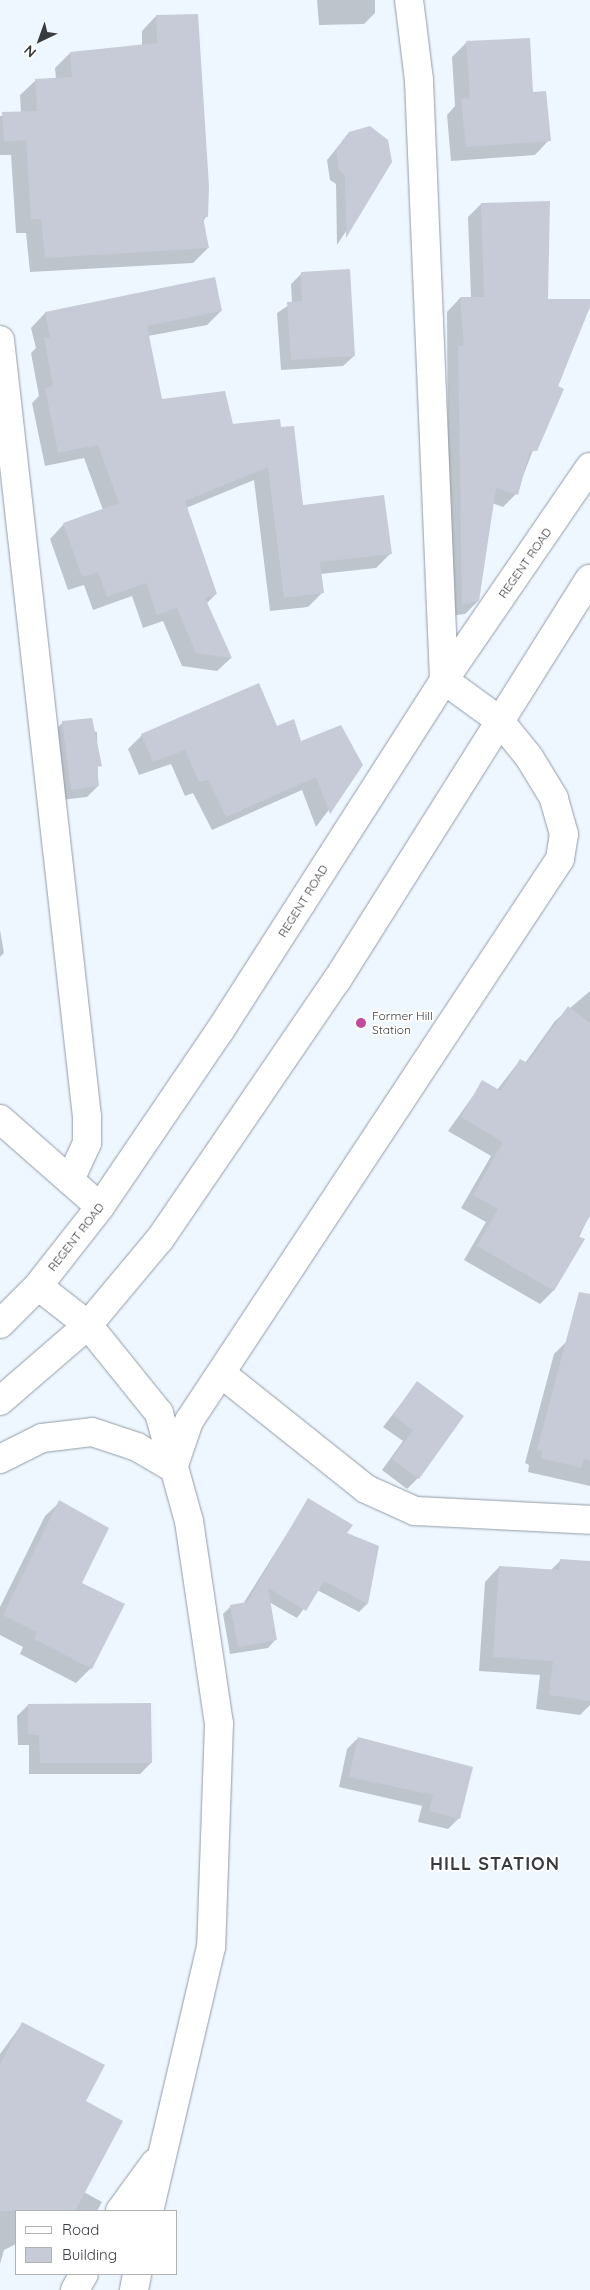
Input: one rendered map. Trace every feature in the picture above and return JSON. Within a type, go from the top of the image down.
[{"type":"street","points":[[173,1468],[189,1421],[222,1374],[560,859],[564,834],[554,798],[499,720],[444,680],[419,80],[409,0]]},
{"type":"street","points":[[0,340],[87,1118],[88,1143],[70,1180]]},
{"type":"street","name":"REGENT ROAD","points":[[0,1324],[38,1286],[100,1207],[221,1029],[444,680],[590,467]]},
{"type":"street","points":[[0,1401],[88,1325],[160,1240],[337,980],[590,578]]},
{"type":"street","points":[[0,1119],[100,1207]]},
{"type":"street","points":[[38,1286],[88,1325],[158,1413],[189,1521],[219,1733],[211,1947],[149,2210]]},
{"type":"street","points":[[222,1374],[366,1490],[415,1511],[590,1520]]},
{"type":"street","points":[[0,1459],[42,1438],[92,1432],[136,1447],[173,1468]]},
{"type":"street","points":[[121,2210],[164,2150]]},
{"type":"street","points":[[75,2290],[83,2275]]},
{"type":"street","points":[[134,2290],[137,2275]]},
{"type":"building","points":[[198,14],[209,186],[208,217],[203,217],[209,248],[45,258],[41,219],[31,219],[26,140],[4,142],[2,112],[37,111],[35,79],[72,77],[70,52],[157,43],[156,15]]},
{"type":"building","points":[[530,38],[533,92],[546,91],[551,141],[466,147],[461,99],[470,98],[466,41]]},
{"type":"building","points":[[370,126],[388,140],[392,162],[346,238],[345,175],[339,171],[336,149],[349,132]]},
{"type":"building","points":[[550,201],[548,299],[590,299],[590,307],[558,386],[564,389],[537,451],[530,451],[518,495],[496,488],[479,601],[462,604],[458,346],[464,345],[460,297],[484,297],[481,203]]},
{"type":"building","points":[[350,269],[355,356],[291,360],[287,302],[302,301],[301,272]]},
{"type":"building","points":[[215,277],[222,311],[147,326],[162,399],[225,391],[233,424],[280,419],[281,427],[294,426],[303,505],[384,495],[392,554],[320,562],[324,593],[284,598],[268,467],[185,501],[217,594],[205,598],[232,658],[196,653],[177,608],[157,615],[146,583],[107,597],[98,572],[82,577],[63,523],[119,503],[98,445],[58,453],[45,388],[53,386],[44,338],[50,337],[45,312]]},
{"type":"building","points":[[259,683],[277,726],[294,719],[301,741],[341,725],[363,765],[330,814],[316,777],[226,817],[208,780],[199,782],[185,750],[153,762],[141,734]]},
{"type":"building","points":[[92,718],[102,766],[97,767],[99,786],[71,790],[62,721]]},
{"type":"building","points":[[568,1006],[590,1023],[590,1216],[578,1236],[585,1239],[554,1291],[477,1246],[498,1209],[473,1195],[503,1142],[461,1117],[482,1080],[501,1091],[520,1059],[527,1063]]},
{"type":"building","points":[[579,1292],[590,1294],[590,1461],[584,1459],[581,1468],[541,1458],[542,1451],[537,1450]]},
{"type":"building","points":[[417,1381],[464,1416],[419,1479],[392,1459],[413,1430],[393,1415]]},
{"type":"building","points":[[308,1498],[353,1525],[347,1533],[379,1546],[368,1604],[324,1581],[306,1611],[268,1588],[277,1640],[238,1647],[230,1605],[247,1602]]},
{"type":"building","points":[[59,1500],[109,1528],[82,1583],[125,1604],[92,1669],[34,1639],[37,1632],[3,1615]]},
{"type":"building","points":[[560,1559],[590,1561],[590,1701],[549,1695],[553,1661],[493,1657],[499,1566],[559,1570]]},
{"type":"building","points":[[151,1703],[152,1763],[40,1763],[39,1735],[28,1734],[28,1704]]},
{"type":"building","points":[[358,1737],[473,1767],[460,1819],[429,1811],[433,1795],[349,1777]]},
{"type":"building","points":[[22,2022],[105,2065],[86,2101],[123,2121],[76,2210],[0,2211],[0,2065]]},
{"type":"place","name":"Former Hill Station","points":[[361,1023]]},
{"type":"district","name":"HILL STATION","points":[[495,1864]]}]
